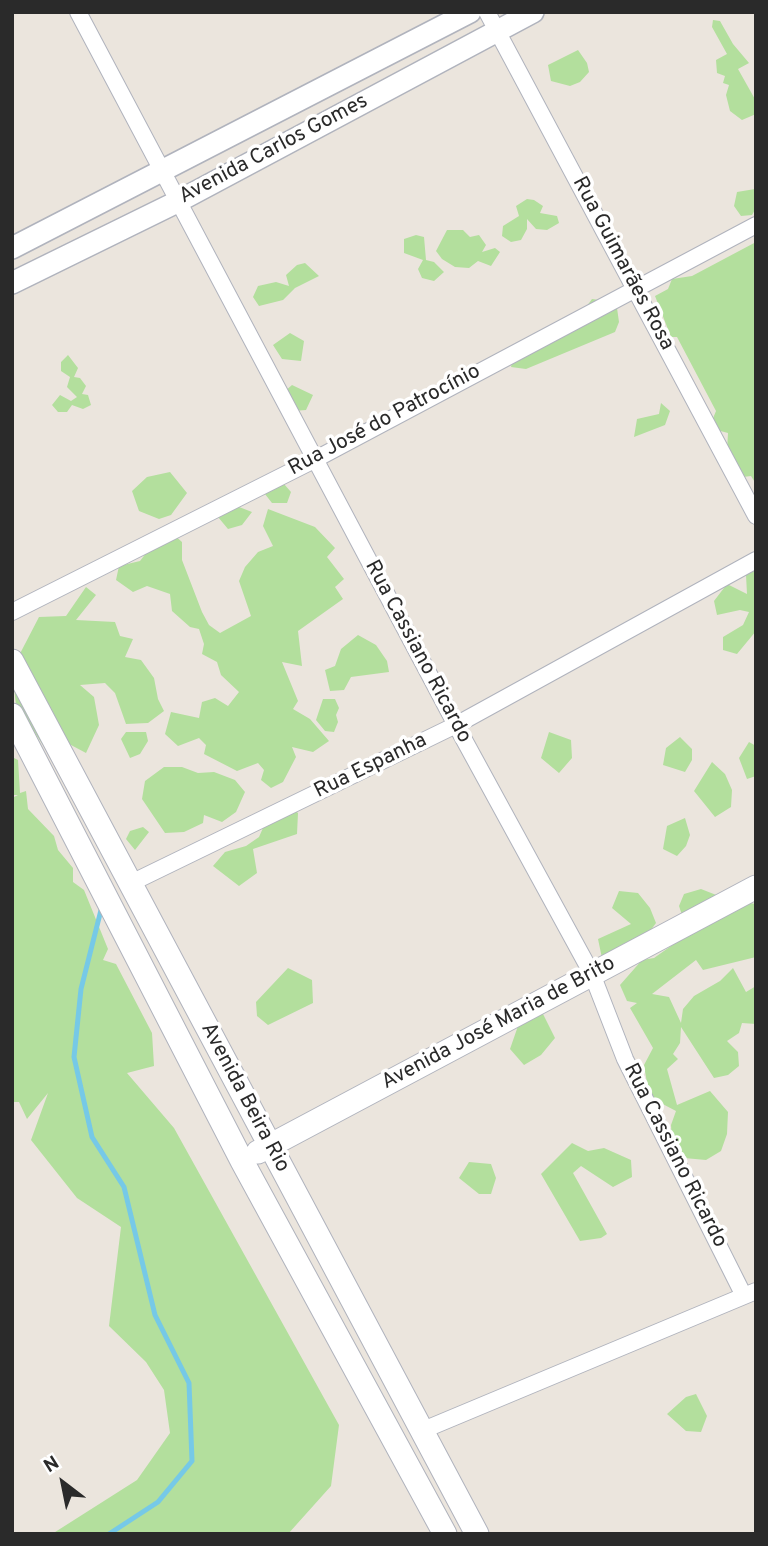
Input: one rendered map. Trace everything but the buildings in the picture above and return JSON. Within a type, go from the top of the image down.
[{"type":"main road","name":"Avenida Beira Rio","points":[[12,661],[477,1534]]},
{"type":"main road","name":"Avenida Beira Rio","points":[[12,715],[242,1161],[445,1534]]},
{"type":"main road","name":"Avenida José Maria de Brito","points":[[242,1161],[756,887]]},
{"type":"street","name":"Rua Cassiano Ricardo","points":[[78,12],[314,460],[592,974],[625,1059],[750,1294]]},
{"type":"street","name":"Avenida Carlos Gomes","points":[[12,248],[470,12]]},
{"type":"street","name":"Avenida Carlos Gomes","points":[[12,283],[177,202],[492,21],[533,12]]},
{"type":"street","name":"Rua Guimarães Rosa","points":[[492,21],[756,516]]},
{"type":"street","name":"Rua José do Patrocínio","points":[[12,612],[314,460],[756,225]]},
{"type":"street","name":"Rua Espanha","points":[[129,884],[456,725],[756,560]]},
{"type":"street","points":[[421,1431],[750,1294]]},
{"type":"green space","points":[[713,20],[720,21],[733,44],[749,63],[738,69],[756,101],[756,114],[742,120],[730,111],[726,95],[729,85],[723,83],[725,76],[717,73],[716,60],[727,54],[712,27]]},
{"type":"green space","points":[[578,50],[587,63],[589,72],[580,82],[570,86],[551,81],[548,65]]},
{"type":"green space","points":[[755,189],[756,208],[752,215],[741,216],[734,206],[737,192]]},
{"type":"green space","points":[[527,199],[543,206],[540,213],[557,216],[559,223],[547,230],[536,229],[527,219],[527,229],[521,240],[511,242],[502,236],[503,226],[519,216],[516,206]]},
{"type":"green space","points":[[447,230],[463,230],[470,237],[479,235],[486,245],[482,252],[495,248],[500,252],[491,266],[478,261],[469,268],[455,267],[442,259],[436,251]]},
{"type":"green space","points":[[416,235],[424,237],[426,260],[434,262],[444,272],[434,281],[422,278],[418,269],[423,260],[404,253],[404,239]]},
{"type":"green space","points":[[756,242],[756,484],[751,476],[735,478],[727,451],[728,433],[709,428],[716,411],[677,337],[671,337],[655,296],[668,289],[672,279],[692,276]]},
{"type":"green space","points":[[305,263],[319,276],[295,288],[283,300],[259,306],[253,297],[258,286],[276,282],[289,286],[286,275],[297,265]]},
{"type":"green space","points":[[592,299],[606,301],[617,308],[619,322],[615,332],[526,369],[511,367],[514,355],[581,314]]},
{"type":"green space","points":[[290,333],[304,341],[301,361],[282,359],[273,345]]},
{"type":"green space","points":[[68,355],[78,368],[74,377],[80,378],[86,386],[82,394],[88,395],[91,405],[83,409],[72,405],[67,412],[58,412],[52,405],[60,395],[71,401],[77,397],[67,387],[70,377],[61,371],[61,362]]},
{"type":"green space","points":[[292,385],[313,395],[306,410],[293,411],[284,392]]},
{"type":"green space","points":[[661,403],[670,411],[665,425],[634,437],[637,419],[659,414]]},
{"type":"green space","points":[[170,472],[187,493],[171,515],[159,519],[139,511],[132,491],[147,477]]},
{"type":"green space","points":[[284,484],[291,492],[287,503],[272,503],[261,489]]},
{"type":"green space","points":[[234,505],[252,512],[242,525],[228,529],[218,517]]},
{"type":"green space","points":[[268,509],[315,527],[335,548],[327,557],[344,579],[335,587],[343,599],[298,631],[302,666],[282,662],[298,701],[293,709],[310,719],[329,741],[313,752],[292,747],[296,757],[283,782],[271,788],[261,780],[264,770],[258,763],[237,771],[204,754],[206,745],[199,738],[178,746],[165,734],[171,712],[199,718],[202,702],[215,698],[228,706],[239,692],[221,675],[217,662],[202,654],[204,644],[199,629],[190,627],[172,611],[170,594],[147,586],[133,592],[116,580],[119,566],[140,561],[153,544],[172,533],[182,542],[182,560],[202,612],[209,625],[220,633],[251,616],[239,581],[245,567],[258,552],[273,546],[263,526]]},
{"type":"green space","points":[[756,569],[756,631],[737,654],[723,650],[723,637],[743,625],[749,612],[740,610],[717,615],[714,601],[727,584],[747,594],[746,575]]},
{"type":"green space","points":[[86,587],[96,595],[76,620],[115,622],[120,636],[133,639],[125,657],[141,660],[154,678],[158,699],[164,711],[148,723],[126,724],[115,693],[105,683],[80,685],[94,697],[99,725],[86,753],[71,745],[45,748],[16,705],[12,669],[39,617],[66,616]]},
{"type":"green space","points":[[358,635],[376,645],[387,661],[389,672],[351,677],[344,690],[330,691],[325,670],[335,666],[341,649]]},
{"type":"green space","points":[[323,699],[335,699],[339,708],[334,732],[325,731],[316,720]]},
{"type":"green space","points":[[126,732],[146,732],[148,741],[140,754],[130,758],[121,739]]},
{"type":"green space","points":[[549,732],[571,740],[572,758],[559,773],[541,758]]},
{"type":"green space","points":[[680,737],[692,749],[692,760],[685,772],[663,765],[666,748]]},
{"type":"green space","points":[[749,742],[756,746],[756,776],[747,779],[739,758]]},
{"type":"green space","points":[[12,757],[18,760],[20,793],[26,791],[28,809],[54,836],[58,850],[73,868],[73,882],[84,890],[108,949],[103,960],[116,964],[152,1033],[154,1066],[127,1073],[174,1128],[339,1425],[331,1486],[288,1534],[52,1534],[137,1480],[170,1433],[164,1390],[146,1362],[109,1326],[121,1227],[77,1198],[31,1140],[48,1093],[27,1119],[19,1102],[12,1102],[12,798],[18,795],[12,795]]},
{"type":"green space","points":[[712,762],[725,774],[732,790],[731,807],[715,817],[694,791]]},
{"type":"green space","points":[[164,767],[182,767],[198,773],[214,772],[235,780],[245,792],[236,812],[222,822],[204,815],[203,823],[184,832],[165,833],[142,799],[145,781]]},
{"type":"green space","points":[[288,804],[298,813],[297,834],[253,849],[257,873],[239,886],[213,866],[225,852],[246,846],[259,837],[267,819]]},
{"type":"green space","points":[[685,818],[690,835],[686,846],[677,856],[663,849],[667,826]]},
{"type":"green space","points":[[143,827],[149,832],[135,850],[126,839],[130,831]]},
{"type":"green space","points":[[701,889],[729,900],[756,904],[756,957],[703,970],[696,960],[652,994],[669,997],[681,1023],[683,1009],[694,996],[720,981],[733,968],[746,992],[756,986],[756,1024],[742,1023],[739,1033],[727,1041],[738,1052],[739,1066],[728,1075],[714,1078],[681,1027],[680,1043],[673,1054],[678,1059],[667,1069],[677,1105],[710,1091],[728,1112],[727,1134],[721,1151],[706,1160],[684,1158],[672,1143],[671,1125],[676,1111],[655,1100],[648,1089],[644,1065],[653,1048],[630,1008],[637,1003],[627,1001],[620,985],[642,960],[654,958],[681,939],[685,924],[679,906],[684,894]]},
{"type":"green space","points":[[619,891],[638,893],[650,908],[656,923],[636,950],[603,963],[598,939],[631,924],[612,908]]},
{"type":"green space","points":[[288,968],[312,980],[313,1003],[268,1025],[257,1016],[256,1002]]},
{"type":"green space","points":[[543,1014],[555,1038],[541,1055],[524,1065],[510,1049],[518,1026]]},
{"type":"green space","points":[[572,1143],[588,1151],[604,1148],[631,1160],[632,1177],[613,1187],[581,1166],[573,1173],[607,1234],[601,1238],[580,1241],[541,1174]]},
{"type":"green space","points":[[469,1162],[491,1164],[496,1178],[491,1194],[479,1194],[459,1178]]},
{"type":"green space","points":[[696,1394],[707,1416],[701,1432],[686,1431],[667,1414],[686,1397]]},
{"type":"waterway","points":[[101,910],[81,989],[74,1057],[92,1137],[124,1187],[155,1315],[189,1383],[192,1461],[158,1502],[109,1534]]}]
